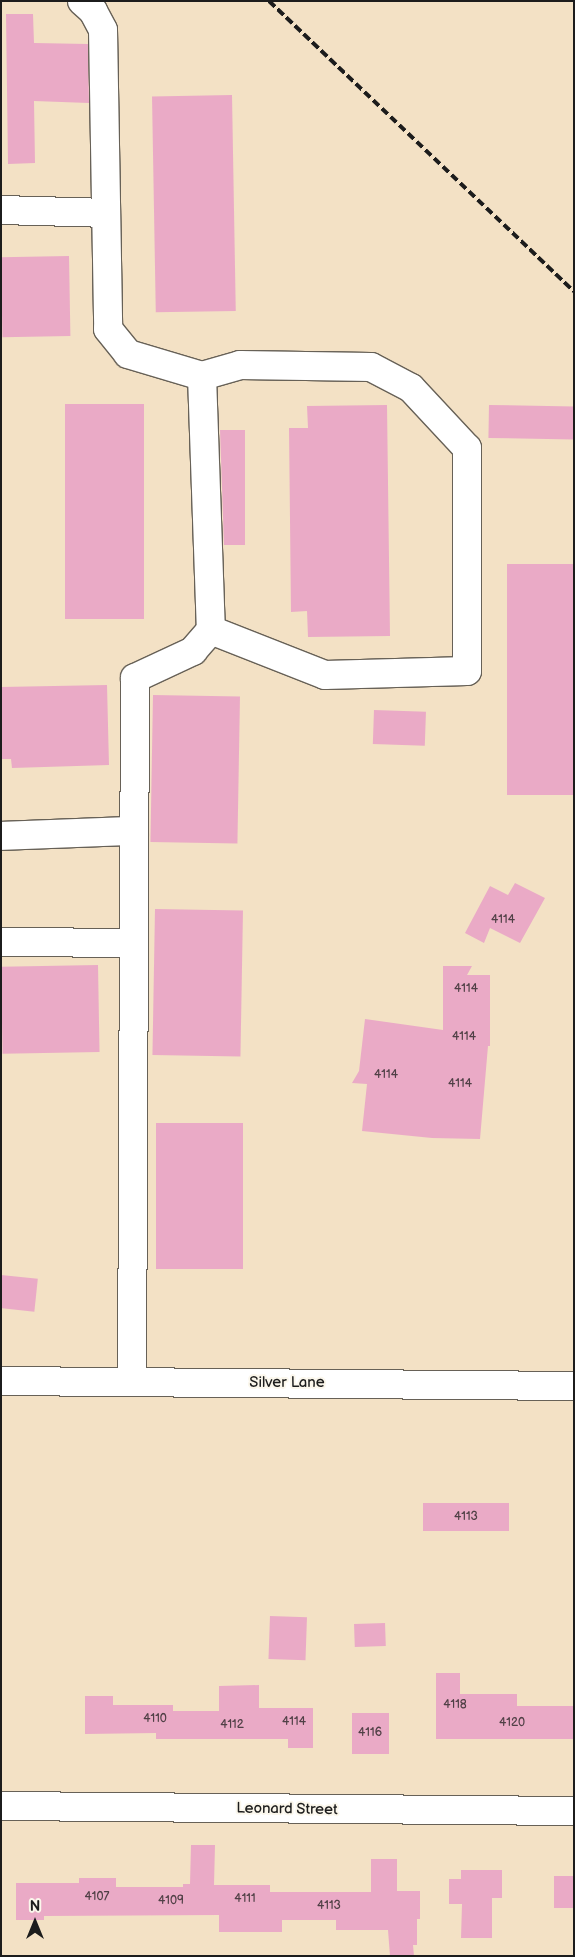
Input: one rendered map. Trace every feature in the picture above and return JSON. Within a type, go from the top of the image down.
[{"type":"street","points":[[82,1],[93,11],[103,30],[108,328],[128,354],[202,376],[240,365],[371,367],[411,388],[467,448],[467,671],[325,675],[211,630]]},
{"type":"street","points":[[1,210],[106,213]]},
{"type":"street","points":[[132,1382],[134,678],[194,651],[211,630],[202,376]]},
{"type":"street","points":[[1,836],[134,831]]},
{"type":"street","points":[[1,942],[133,943]]},
{"type":"street","name":"Silver Lane","points":[[1,1381],[574,1386]]},
{"type":"street","name":"Leonard Street","points":[[1,1806],[574,1811]]},
{"type":"building","points":[[6,14],[33,14],[34,43],[88,44],[89,103],[34,101],[35,163],[8,164]]},
{"type":"building","points":[[232,95],[236,311],[156,312],[152,96]]},
{"type":"building","points":[[69,256],[70,336],[2,337],[1,257]]},
{"type":"building","points":[[65,404],[144,404],[144,619],[65,619]]},
{"type":"building","points":[[387,405],[390,636],[308,637],[307,611],[291,612],[289,428],[308,428],[307,406]]},
{"type":"building","points":[[489,405],[574,406],[573,439],[488,438]]},
{"type":"building","points":[[220,430],[245,430],[245,545],[224,545]]},
{"type":"building","points":[[507,564],[574,564],[574,795],[507,795]]},
{"type":"building","points":[[107,685],[109,765],[12,768],[11,759],[1,759],[1,687]]},
{"type":"building","points":[[153,695],[240,697],[237,843],[150,842]]},
{"type":"building","points":[[374,710],[426,712],[425,746],[373,744]]},
{"type":"building","points":[[515,883],[545,898],[520,943],[490,928],[484,943],[465,933],[490,886],[508,895]]},
{"type":"building","points":[[155,909],[243,911],[240,1057],[152,1055]]},
{"type":"building","points":[[98,965],[100,1052],[3,1054],[1,967]]},
{"type":"building","points":[[443,966],[472,966],[467,975],[490,975],[490,1046],[488,1046],[480,1139],[432,1138],[362,1131],[367,1084],[352,1083],[359,1071],[365,1019],[443,1030]]},
{"type":"building","points":[[156,1123],[243,1123],[243,1269],[156,1269]]},
{"type":"building","points":[[1,1275],[38,1279],[34,1312],[1,1308]]},
{"type":"building","points":[[423,1503],[509,1503],[509,1531],[423,1531]]},
{"type":"building","points":[[270,1616],[307,1617],[305,1660],[268,1659]]},
{"type":"building","points":[[385,1623],[386,1646],[355,1647],[354,1624]]},
{"type":"building","points":[[436,1673],[460,1673],[460,1694],[517,1694],[517,1706],[574,1706],[574,1739],[436,1739]]},
{"type":"building","points":[[259,1685],[259,1708],[313,1708],[313,1748],[288,1748],[288,1739],[156,1739],[156,1733],[85,1734],[85,1696],[113,1696],[113,1705],[173,1705],[173,1711],[219,1711],[219,1686]]},
{"type":"building","points":[[352,1713],[389,1713],[389,1754],[352,1754]]},
{"type":"building","points":[[191,1845],[215,1845],[214,1885],[270,1885],[270,1892],[371,1892],[371,1859],[397,1859],[397,1891],[420,1891],[420,1919],[417,1919],[417,1945],[413,1945],[414,1956],[390,1956],[388,1930],[336,1930],[336,1920],[282,1920],[282,1932],[219,1932],[219,1915],[44,1916],[44,1920],[16,1920],[16,1883],[79,1883],[79,1878],[116,1878],[116,1887],[183,1887],[183,1884],[190,1884]]},
{"type":"building","points":[[461,1870],[502,1870],[502,1898],[492,1898],[492,1938],[461,1938],[462,1904],[449,1904],[449,1879],[461,1879]]},
{"type":"building","points":[[554,1876],[574,1876],[574,1908],[554,1908]]},
{"type":"railway","points":[[269,1],[574,291]]}]
